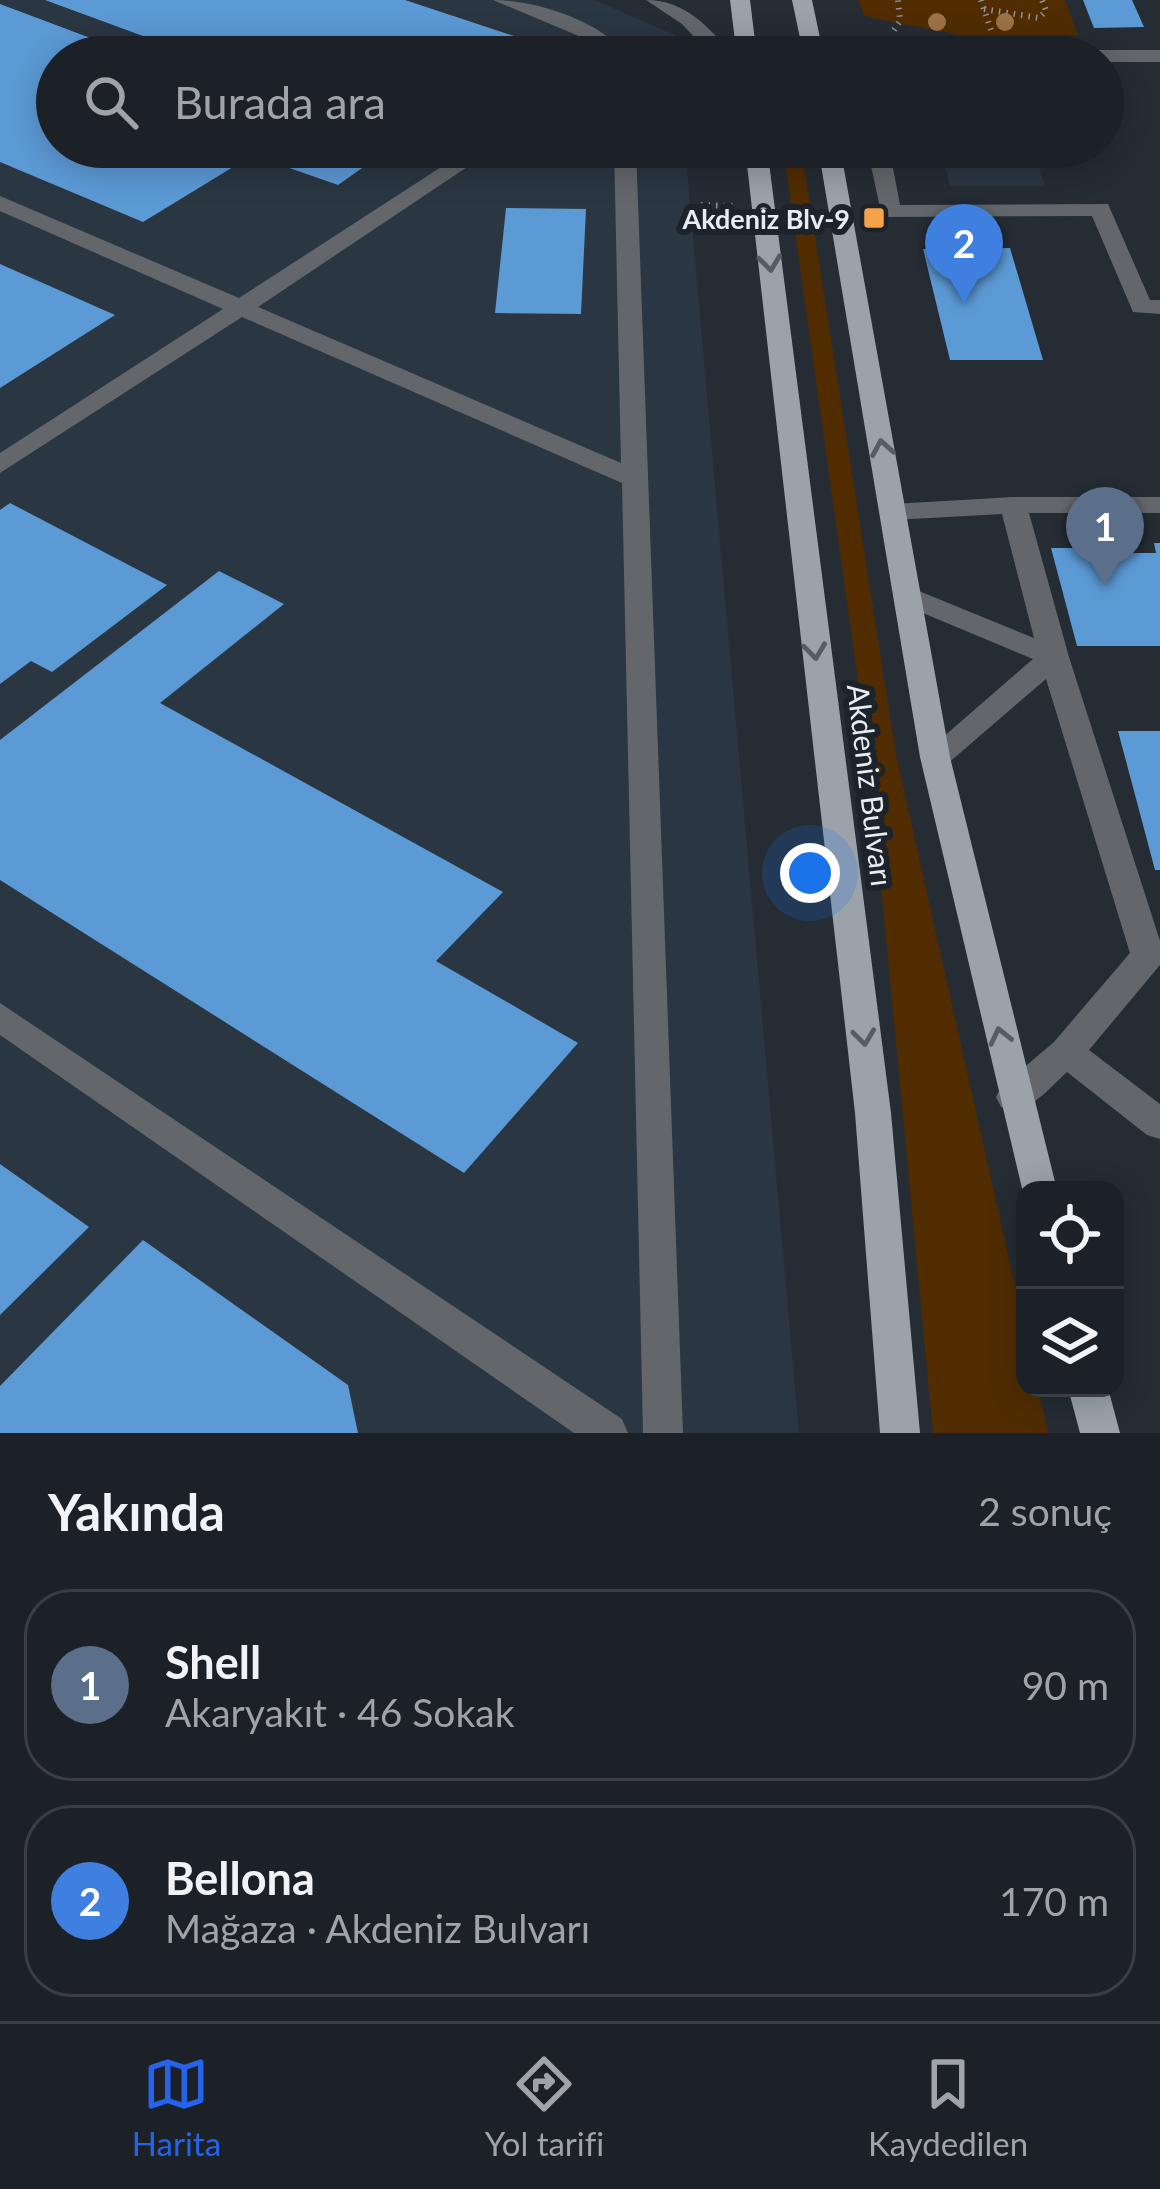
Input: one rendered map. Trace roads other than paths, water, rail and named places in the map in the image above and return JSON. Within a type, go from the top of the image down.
[{"type":"main road","points":[[740,0],[744,36]]},
{"type":"main road","points":[[802,0],[809,36]]},
{"type":"main road","name":"Akdeniz Bulvarı","points":[[759,168],[873,1113],[900,1433]]},
{"type":"main road","points":[[833,168],[935,757],[1036,1181]]},
{"type":"main road","points":[[1090,1397],[1100,1433]]},
{"type":"street","points":[[503,0],[594,36]]},
{"type":"street","points":[[656,0],[689,20],[704,36]]},
{"type":"street","points":[[1124,56],[1160,56]]},
{"type":"street","points":[[0,465],[454,168]]},
{"type":"street","points":[[627,168],[663,1433]]},
{"type":"street","points":[[882,168],[890,212],[1100,209],[1141,307],[1160,307]]},
{"type":"street","points":[[0,203],[635,478]]},
{"type":"street","points":[[893,512],[1013,505],[1160,505]]},
{"type":"street","points":[[1013,505],[1054,657],[1154,956],[1066,1052],[1014,1097]]},
{"type":"street","points":[[909,597],[1054,657]]},
{"type":"street","points":[[935,757],[1054,657]]},
{"type":"street","points":[[0,1017],[608,1433]]},
{"type":"street","points":[[1066,1052],[1160,1124]]},
{"type":"place","name":"Akdeniz Blv-9","points":[[874,218]]},
{"type":"place","name":"Bellona","points":[[964,303]]},
{"type":"place","name":"Shell","points":[[1105,586]]}]
